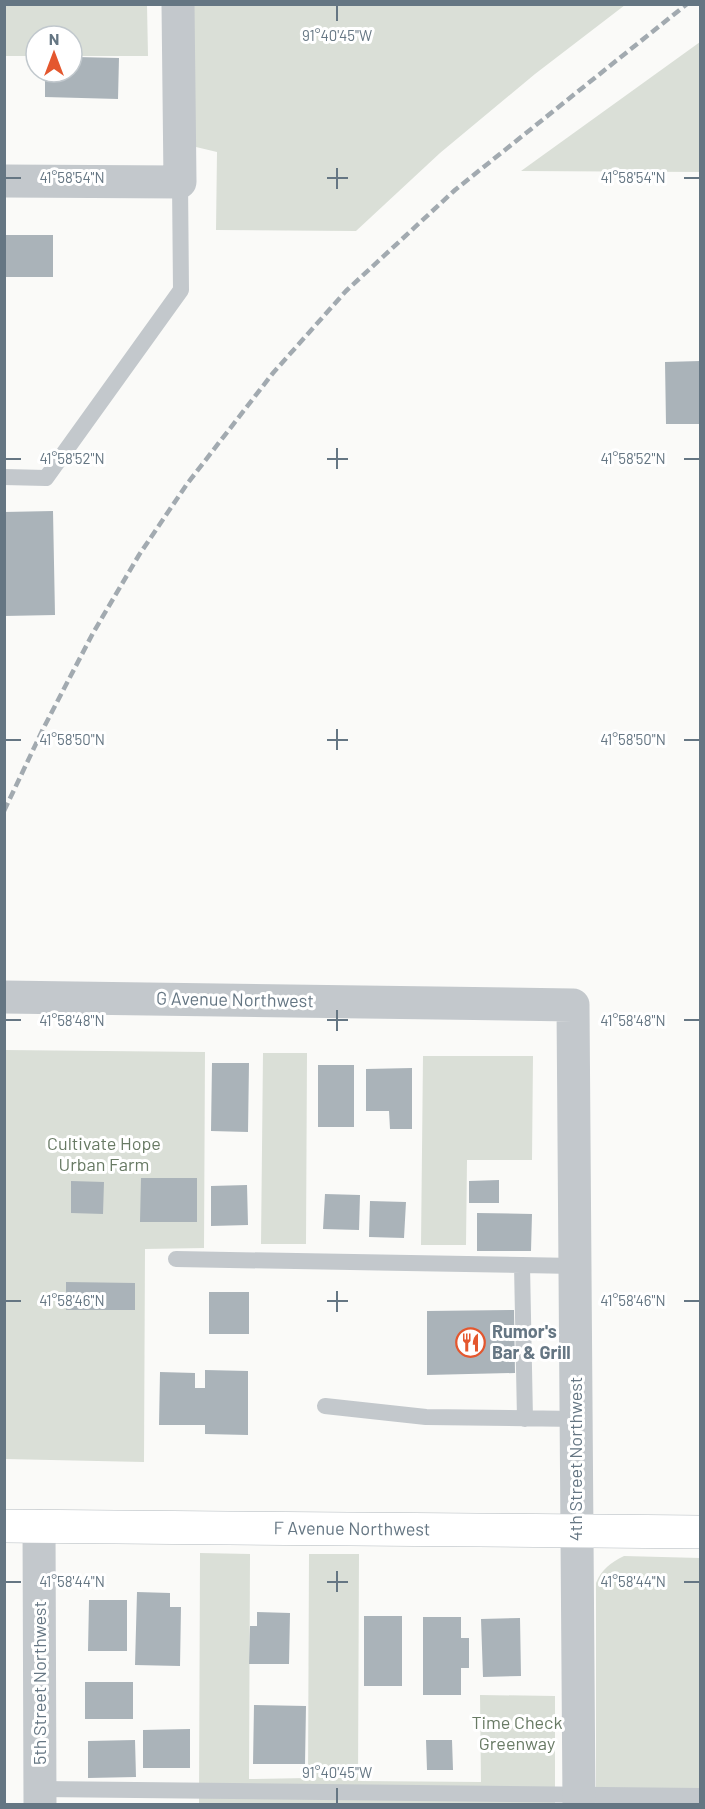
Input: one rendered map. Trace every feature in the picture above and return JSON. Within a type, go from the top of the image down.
[{"type":"main road","name":"F Avenue Northwest","points":[[4,1526],[700,1532]]},
{"type":"street","points":[[4,181],[180,182],[178,4]]},
{"type":"street","name":"G Avenue Northwest","points":[[4,997],[573,1005]]},
{"type":"street","name":"4th Street Northwest","points":[[573,1005],[579,1800]]},
{"type":"street","name":"5th Street Northwest","points":[[39,1526],[40,1797]]},
{"type":"lane","points":[[4,477],[45,477],[181,290],[180,182]]},
{"type":"lane","points":[[176,1259],[575,1266]]},
{"type":"lane","points":[[522,1265],[525,1419]]},
{"type":"lane","points":[[325,1406],[426,1418],[576,1419]]},
{"type":"lane","points":[[40,1797],[579,1800],[700,1796]]},
{"type":"green space","points":[[4,5],[147,5],[148,56],[84,56],[84,24],[24,24],[24,56],[5,56]]},
{"type":"green space","points":[[189,5],[625,5],[535,74],[440,153],[356,231],[216,230],[217,152],[196,147],[191,133]]},
{"type":"green space","points":[[700,42],[700,172],[521,171]]},
{"type":"green space","name":"Cultivate Hope Urban Farm","points":[[5,1050],[205,1052],[204,1248],[145,1249],[144,1462],[5,1459]]},
{"type":"green space","points":[[263,1053],[307,1053],[306,1244],[261,1244]]},
{"type":"green space","points":[[423,1056],[533,1056],[532,1160],[467,1160],[466,1245],[421,1245]]},
{"type":"green space","name":"Time Check Greenway","points":[[200,1553],[250,1554],[249,1779],[308,1778],[309,1554],[359,1554],[358,1781],[481,1782],[480,1695],[555,1696],[555,1804],[199,1804]]},
{"type":"green space","points":[[624,1556],[700,1558],[700,1804],[596,1804],[596,1583],[607,1567]]},
{"type":"building","points":[[84,57],[119,58],[118,99],[45,97],[45,84],[84,84]]},
{"type":"building","points":[[4,235],[53,235],[53,277],[4,277]]},
{"type":"building","points":[[700,361],[700,424],[666,424],[665,362]]},
{"type":"building","points":[[53,511],[55,615],[4,616],[4,512]]},
{"type":"building","points":[[212,1063],[249,1063],[248,1132],[211,1131]]},
{"type":"building","points":[[318,1065],[354,1065],[354,1127],[318,1127]]},
{"type":"building","points":[[412,1068],[412,1129],[390,1129],[389,1111],[366,1111],[366,1069]]},
{"type":"building","points":[[141,1178],[197,1178],[197,1222],[140,1222]]},
{"type":"building","points":[[499,1180],[499,1203],[469,1203],[469,1181]]},
{"type":"building","points":[[71,1181],[104,1182],[103,1214],[71,1213]]},
{"type":"building","points":[[247,1185],[248,1225],[211,1226],[211,1186]]},
{"type":"building","points":[[325,1194],[360,1195],[359,1230],[323,1229]]},
{"type":"building","points":[[370,1201],[406,1202],[404,1238],[369,1237]]},
{"type":"building","points":[[477,1213],[532,1214],[531,1251],[477,1251]]},
{"type":"building","points":[[66,1282],[135,1283],[135,1310],[66,1310]]},
{"type":"building","points":[[209,1292],[249,1292],[249,1334],[209,1334]]},
{"type":"building","name":"Rumor's Bar & Grill","points":[[514,1310],[515,1373],[427,1375],[427,1311]]},
{"type":"building","points":[[205,1370],[248,1371],[248,1435],[205,1434],[205,1425],[159,1425],[160,1372],[195,1373],[195,1388],[205,1388]]},
{"type":"building","points":[[137,1592],[170,1593],[170,1607],[181,1607],[180,1666],[135,1665]]},
{"type":"building","points":[[89,1600],[127,1600],[127,1651],[88,1651]]},
{"type":"building","points":[[257,1612],[290,1613],[289,1664],[249,1664],[250,1626],[257,1626]]},
{"type":"building","points":[[364,1616],[402,1616],[402,1686],[364,1686]]},
{"type":"building","points":[[423,1617],[461,1617],[461,1638],[469,1638],[469,1668],[461,1668],[461,1695],[423,1695]]},
{"type":"building","points":[[520,1618],[521,1676],[483,1677],[481,1619]]},
{"type":"building","points":[[85,1682],[133,1682],[133,1719],[85,1719]]},
{"type":"building","points":[[254,1705],[306,1706],[305,1764],[253,1764]]},
{"type":"building","points":[[190,1729],[190,1768],[143,1768],[143,1730]]},
{"type":"building","points":[[135,1740],[136,1777],[88,1778],[88,1741]]},
{"type":"building","points":[[426,1740],[452,1740],[453,1770],[427,1770]]},
{"type":"railway","points":[[4,811],[93,633],[139,555],[187,484],[273,373],[346,291],[455,190],[687,4]]},
{"type":"place","name":"Rumor's Bar & Grill","points":[[471,1342]]}]
